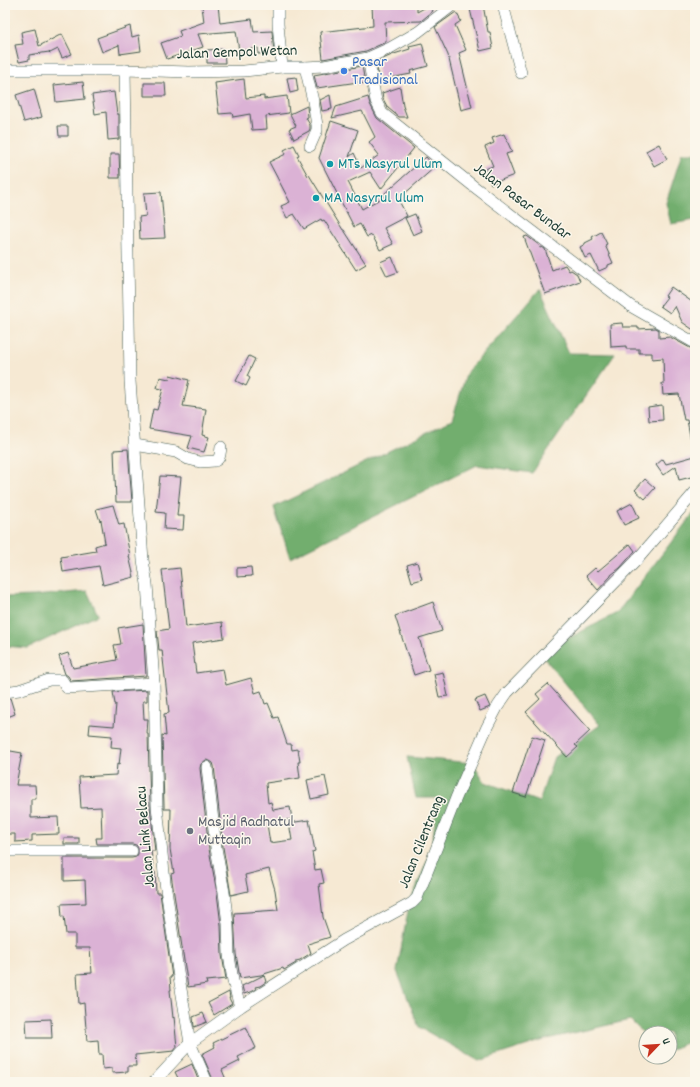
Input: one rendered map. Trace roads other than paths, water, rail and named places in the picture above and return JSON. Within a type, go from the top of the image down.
[{"type":"street","points":[[278,5],[278,24],[282,67]]},
{"type":"street","name":"Jalan Gempol Wetan","points":[[5,70],[125,70],[189,72],[244,71],[282,67],[324,66],[368,58],[390,48],[418,32],[453,5]]},
{"type":"street","points":[[502,5],[521,73]]},
{"type":"street","name":"Jalan Pasar Bundar","points":[[368,58],[376,101],[382,113],[472,184],[632,306],[695,343]]},
{"type":"street","points":[[305,67],[317,125],[317,130],[310,146]]},
{"type":"street","name":"Jalan Link Belacu","points":[[125,70],[130,381],[143,560],[154,683],[157,806],[175,956],[190,1043],[207,1082]]},
{"type":"street","points":[[135,446],[176,452],[188,459],[200,462],[217,460],[220,456],[221,447]]},
{"type":"street","name":"Jalan Cilentrang","points":[[154,1082],[190,1043],[240,1007],[344,940],[412,903],[417,898],[456,798],[487,727],[510,688],[568,632],[636,561],[695,492]]},
{"type":"street","points":[[5,692],[19,690],[49,680],[62,680],[67,688],[154,683]]},
{"type":"street","points":[[207,767],[216,848],[226,905],[230,962],[233,982],[240,1007]]},
{"type":"street","points":[[5,851],[132,851]]},
{"type":"place","name":"Pasar Tradisional","points":[[344,71]]},
{"type":"place","name":"MTs Nasyrul Ulum","points":[[330,164]]},
{"type":"place","name":"MA Nasyrul Ulum","points":[[316,198]]},
{"type":"place","name":"Masjid Radhatul Muttaqin","points":[[190,831]]}]
